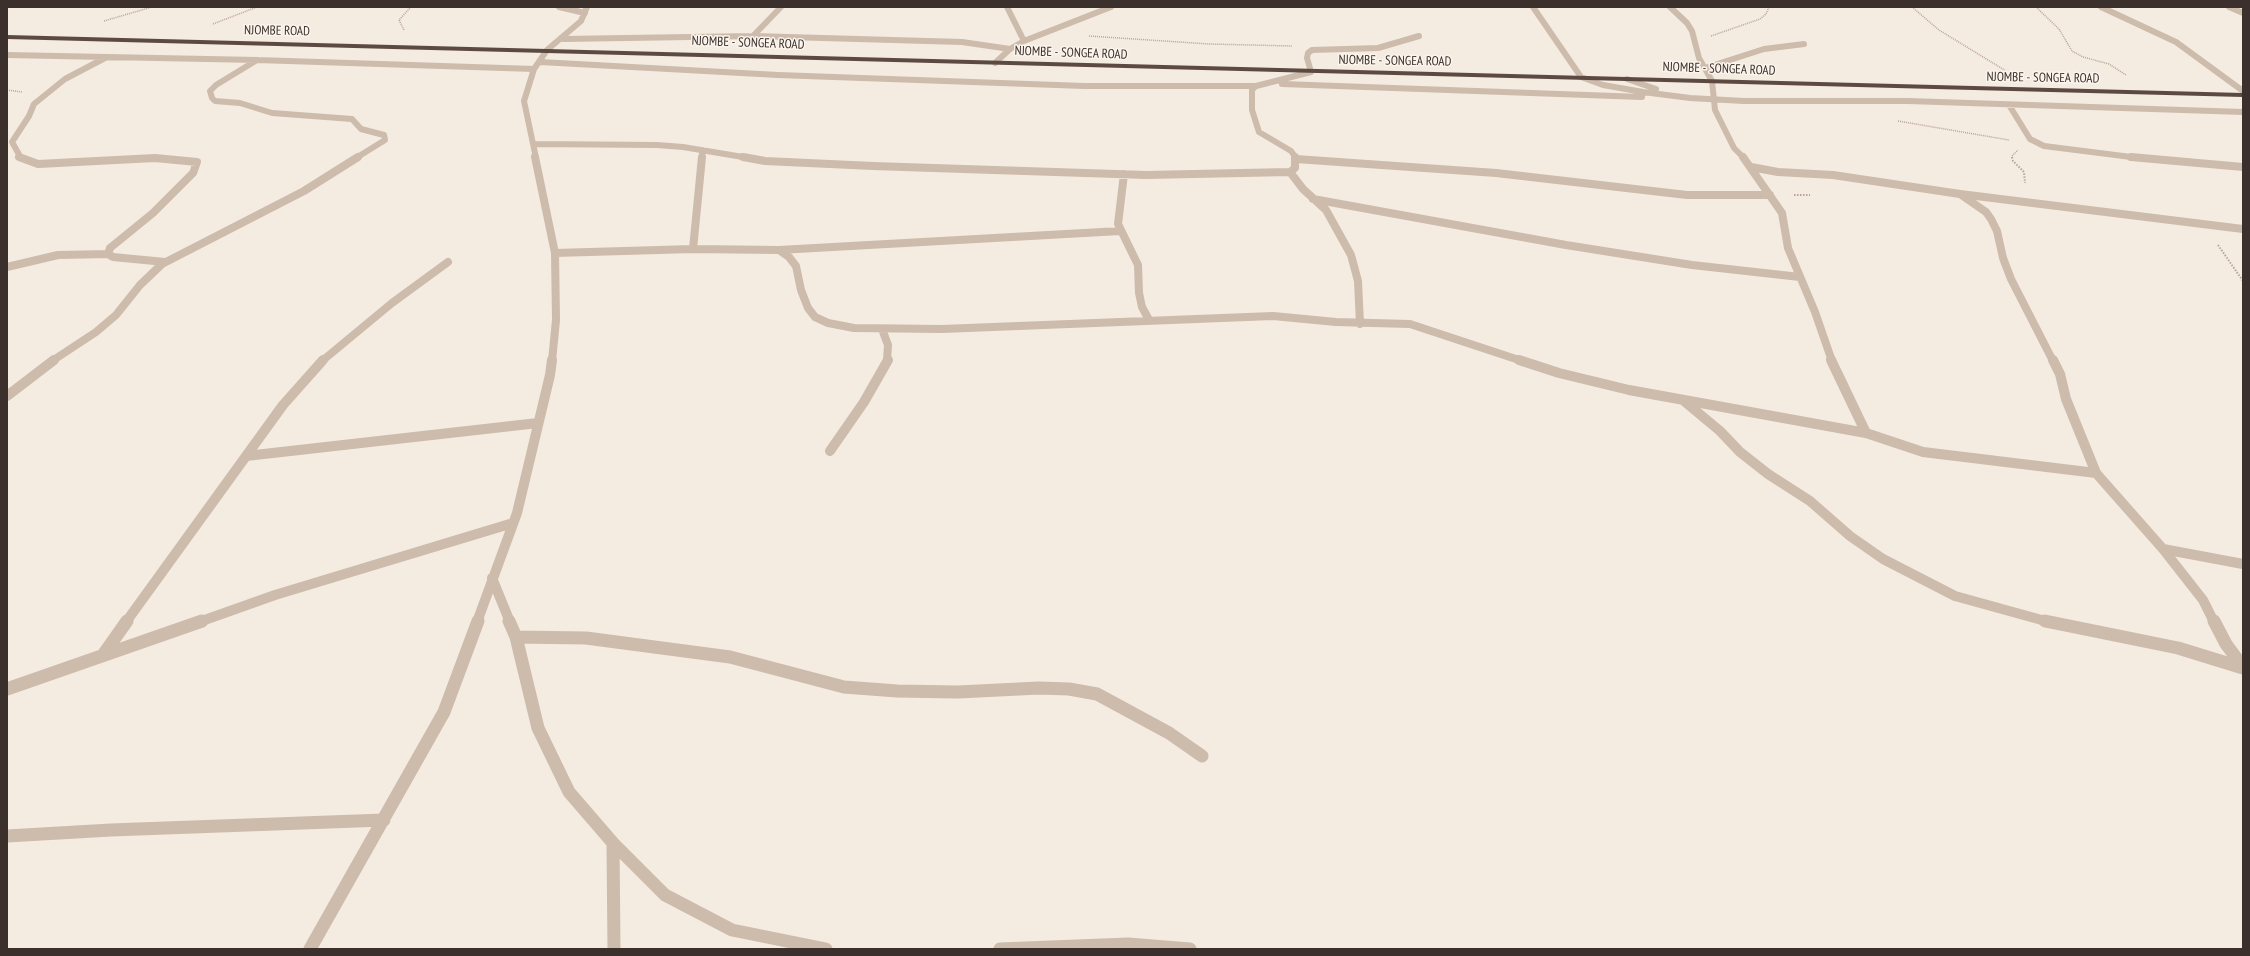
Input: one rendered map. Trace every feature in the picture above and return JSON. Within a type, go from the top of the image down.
[{"type":"highway","name":"NJOMBE ROAD","points":[[7,37],[547,50]]},
{"type":"highway","name":"NJOMBE - SONGEA ROAD","points":[[547,50],[1311,72],[1581,77],[2243,95]]},
{"type":"street","points":[[559,7],[585,13]]},
{"type":"street","points":[[310,949],[444,712],[513,523],[550,375],[556,320],[555,253],[534,144],[524,101],[537,66],[547,50],[562,39],[581,21],[588,7]]},
{"type":"street","points":[[753,36],[781,7]]},
{"type":"street","points":[[1007,7],[1008,12],[1024,41]]},
{"type":"street","points":[[995,63],[1010,49],[1024,41],[1111,7]]},
{"type":"street","points":[[1533,7],[1581,77],[1616,88],[1714,100],[1800,102],[1901,101],[2243,112]]},
{"type":"street","points":[[1670,7],[1687,23],[1696,43],[1699,58],[1712,81],[1715,110],[1734,148],[1751,167],[1782,213],[1788,248],[1834,368],[1866,433]]},
{"type":"street","points":[[2101,7],[2176,42],[2243,91]]},
{"type":"street","points":[[2229,7],[2243,13]]},
{"type":"street","points":[[562,39],[753,36],[962,42],[1010,49]]},
{"type":"street","points":[[7,55],[537,66],[580,63],[778,75],[1015,82],[1084,86],[1256,86],[1293,78],[1311,72],[1307,58],[1308,53],[1319,49],[1378,48],[1419,36]]},
{"type":"street","points":[[1705,68],[1731,62],[1764,49],[1804,44]]},
{"type":"street","points":[[106,57],[65,79],[38,100],[12,142],[19,157],[28,162],[38,164],[155,158],[192,160],[197,162],[193,172],[186,180],[153,213],[110,248],[108,254]]},
{"type":"street","points":[[7,396],[40,369],[96,332],[116,315],[150,273],[165,262],[304,191],[385,140],[384,135],[361,129],[352,119],[272,113],[240,103],[215,101],[212,98],[210,91],[216,85],[257,60]]},
{"type":"street","points":[[1628,79],[1674,96]]},
{"type":"street","points":[[1266,83],[1690,98]]},
{"type":"street","points":[[534,144],[657,145],[702,150],[765,161],[1124,174],[1290,172],[1295,168],[1296,159],[1291,151],[1259,132],[1252,110],[1252,90],[1256,86]]},
{"type":"street","points":[[2009,105],[2030,139],[2036,143],[2074,151],[2161,161],[2243,167]]},
{"type":"street","points":[[693,249],[703,167],[702,150]]},
{"type":"street","points":[[1296,159],[1496,173],[1687,195],[1770,195]]},
{"type":"street","points":[[1751,167],[1778,172],[1832,175],[2008,201],[2243,229]]},
{"type":"street","points":[[1290,172],[1326,210],[1351,255],[1358,281],[1360,324]]},
{"type":"street","points":[[1124,174],[1118,224],[1120,231],[1138,266],[1139,293],[1142,307],[1149,320]]},
{"type":"street","points":[[1960,194],[1986,212],[1992,219],[1998,231],[2003,258],[2060,374],[2066,399],[2096,474],[2163,548],[2203,600],[2226,644],[2243,667]]},
{"type":"street","points":[[1314,199],[1566,245],[1692,265],[1800,277]]},
{"type":"street","points":[[555,253],[693,249],[779,250],[1120,231]]},
{"type":"street","points":[[779,250],[789,257],[796,266],[801,290],[808,308],[815,318],[828,323],[847,327],[882,329],[1058,325],[1208,317],[1273,316],[1360,324],[1410,324],[1559,373],[1629,390],[1866,433],[1923,452],[2013,462],[2096,474]]},
{"type":"street","points":[[7,267],[58,255],[108,254],[118,257],[165,262]]},
{"type":"street","points":[[103,655],[158,575],[283,405],[316,366],[392,303],[448,262]]},
{"type":"street","points":[[830,451],[864,402],[888,360],[888,345],[882,329]]},
{"type":"street","points":[[1684,401],[1720,431],[1740,452],[1768,474],[1810,501],[1850,536],[1883,558],[1955,596],[2055,623],[2178,648],[2243,667]]},
{"type":"street","points":[[246,456],[538,423]]},
{"type":"street","points":[[7,689],[275,595],[513,523]]},
{"type":"street","points":[[2163,548],[2243,564]]},
{"type":"street","points":[[492,578],[516,637],[538,728],[569,792],[612,843],[665,895],[732,930],[826,949]]},
{"type":"street","points":[[516,637],[586,638],[730,657],[844,687],[897,691],[958,692],[1039,688],[1083,691],[1097,694],[1125,708],[1169,733],[1202,756]]},
{"type":"street","points":[[7,836],[111,830],[384,820]]},
{"type":"street","points":[[612,843],[614,949]]},
{"type":"street","points":[[1000,949],[1069,948],[1128,944],[1190,949]]},
{"type":"path","points":[[198,42],[212,24],[257,7]]},
{"type":"path","points":[[411,7],[399,20],[406,34],[419,47]]},
{"type":"path","points":[[1696,43],[1760,19],[1766,14],[1769,7]]},
{"type":"path","points":[[1912,7],[1939,30],[2008,72],[2022,90]]},
{"type":"path","points":[[2036,7],[2059,28],[2072,51],[2083,57],[2109,64],[2153,93]]},
{"type":"path","points":[[1051,30],[1078,35],[1319,49]]},
{"type":"path","points":[[1896,120],[2036,143]]},
{"type":"path","points":[[2008,201],[2021,191],[2026,177],[2013,161],[2012,156],[2018,150],[2028,147],[2028,142]]},
{"type":"path","points":[[2202,224],[2243,281]]}]
